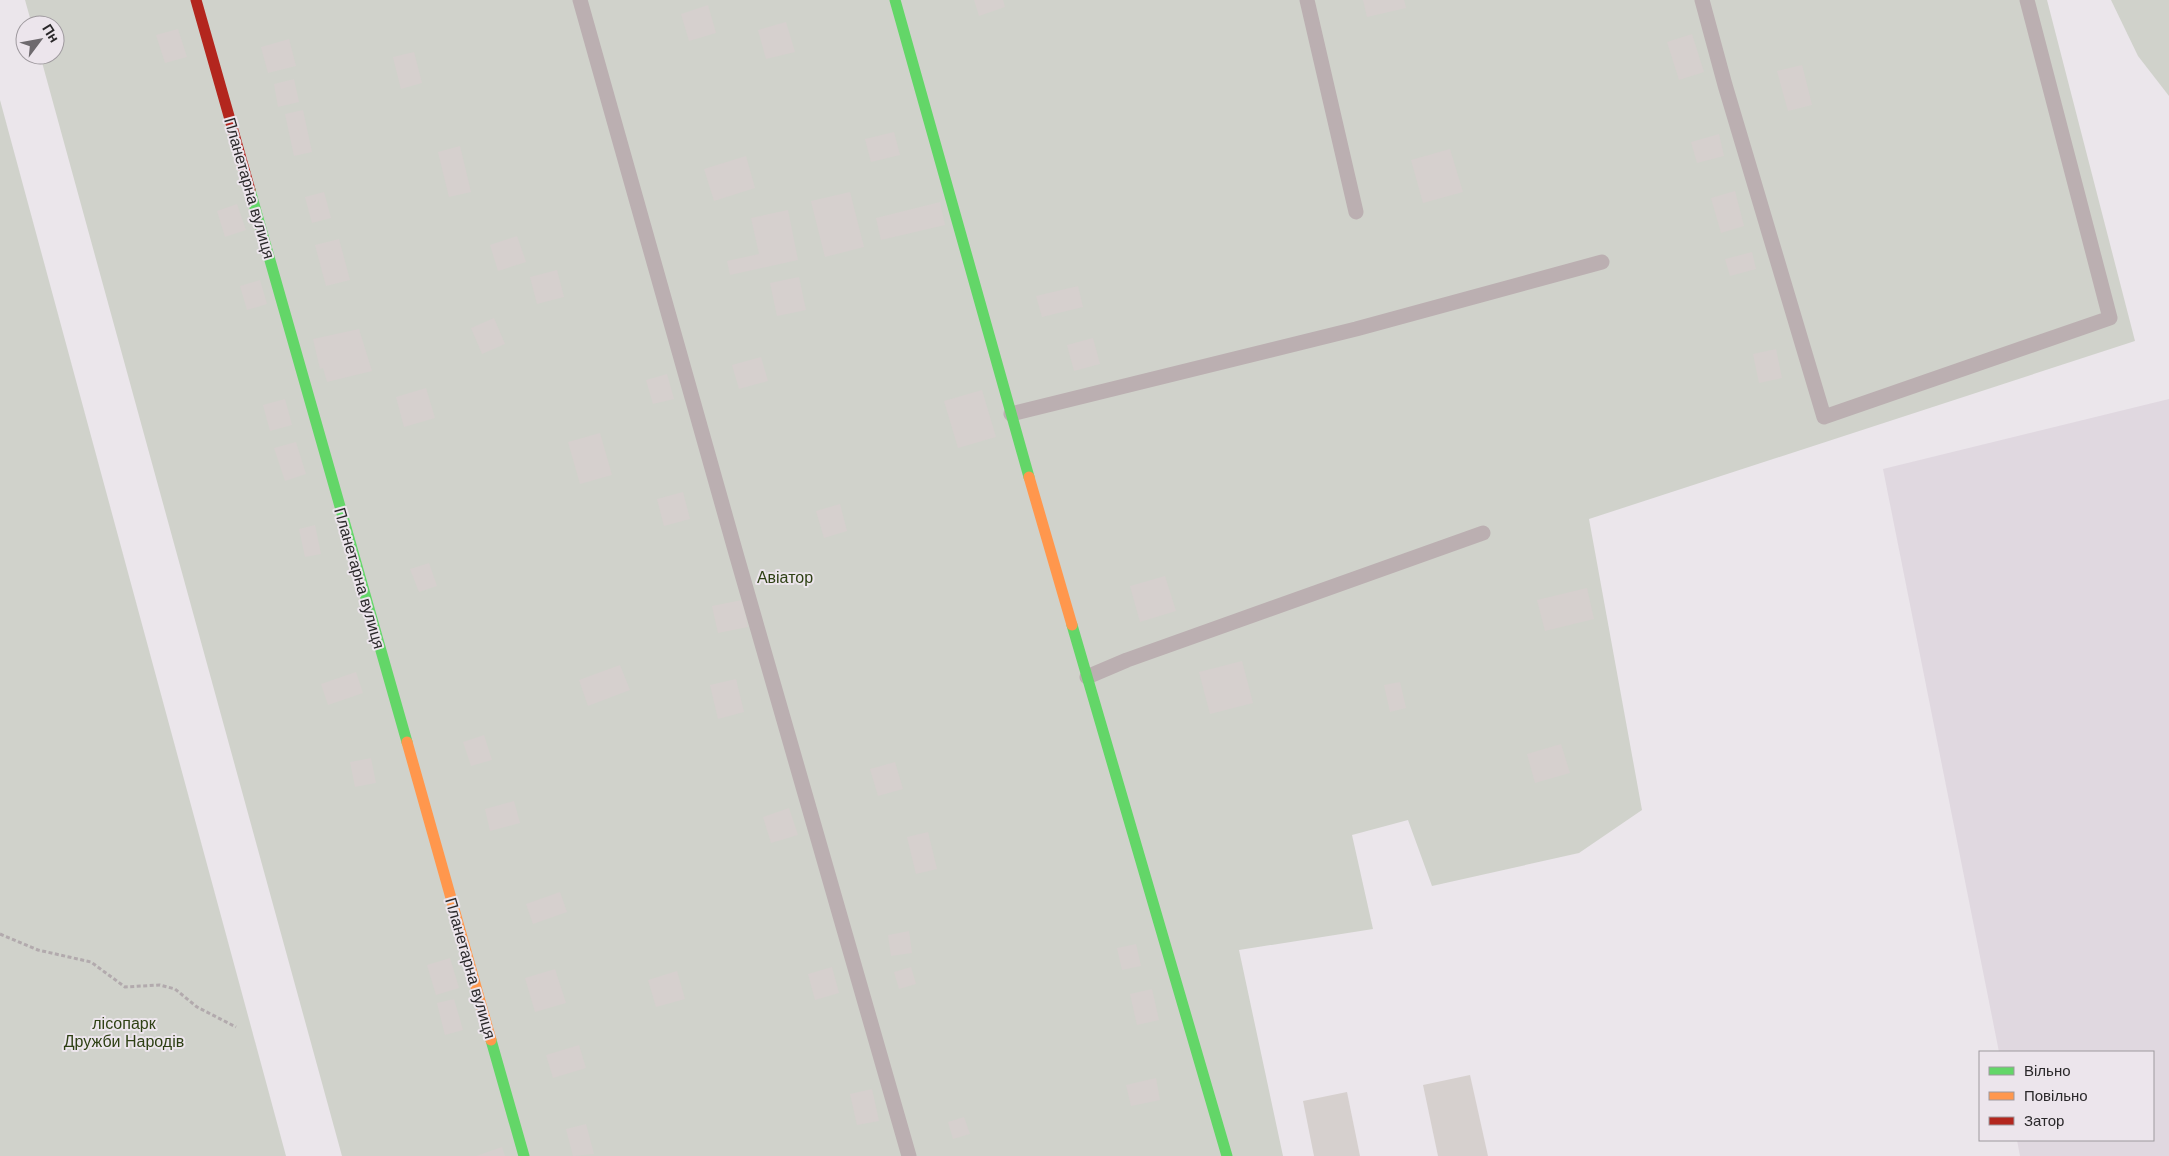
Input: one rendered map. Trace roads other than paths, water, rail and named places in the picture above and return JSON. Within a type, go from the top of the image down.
[{"type":"street","name":"Планетарна вулиця","points":[[196,0],[524,1156]]},
{"type":"street","points":[[896,0],[1086,677],[1226,1156]]},
{"type":"lane","points":[[580,0],[909,1156]]},
{"type":"lane","points":[[1307,0],[1356,212]]},
{"type":"lane","points":[[1702,0],[1725,85],[1824,417],[2110,318],[2027,0]]},
{"type":"lane","points":[[1011,414],[1356,329],[1602,262]]},
{"type":"lane","points":[[1086,677],[1128,660],[1484,533]]},
{"type":"park label","name":"Авіатор","points":[[785,577]]},
{"type":"park label","name":"лісопарк Дружби Народів","points":[[124,1032]]}]
